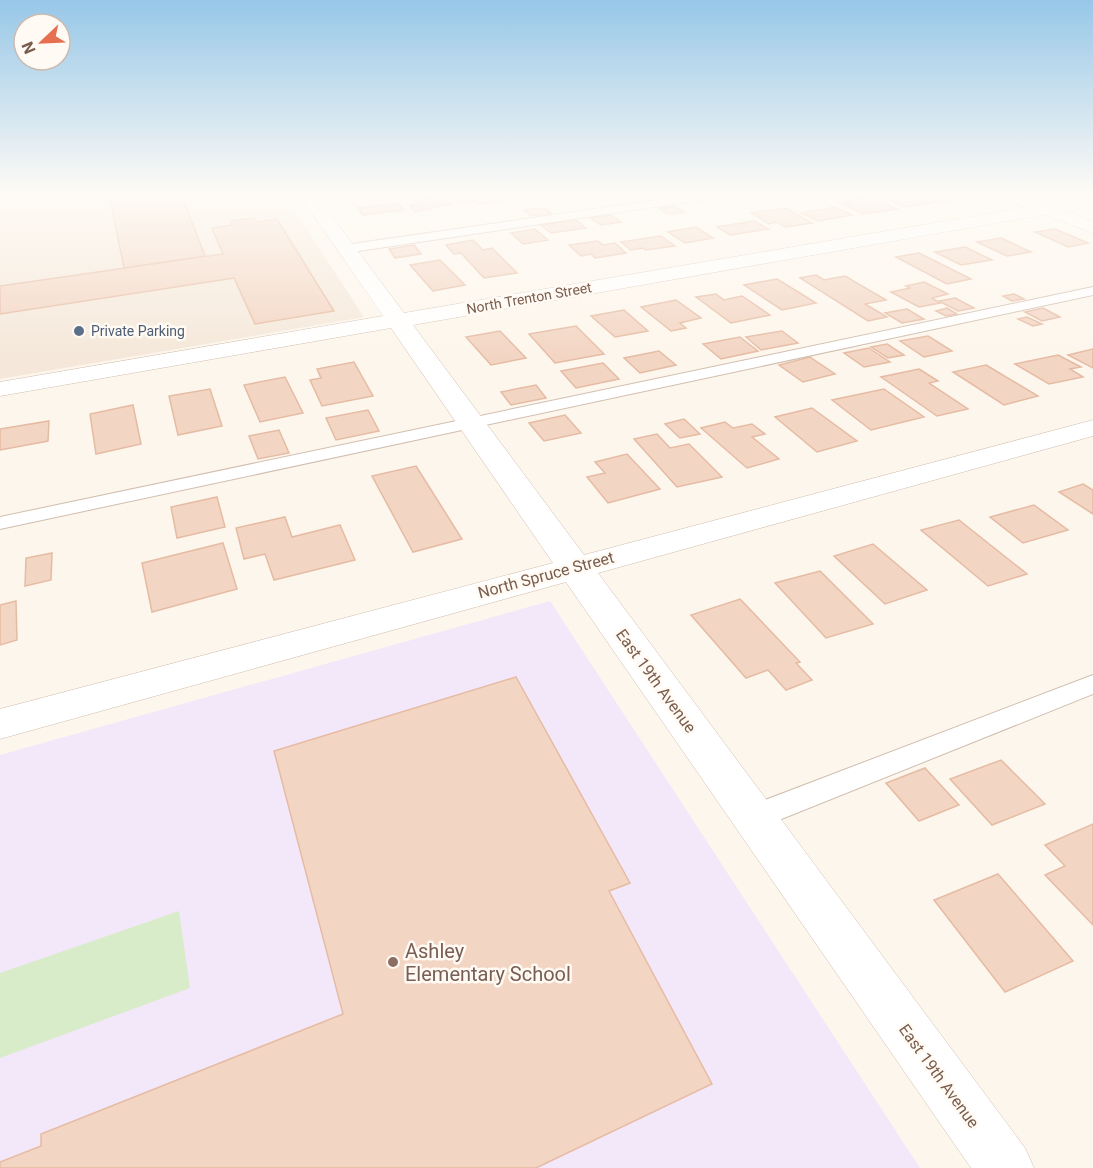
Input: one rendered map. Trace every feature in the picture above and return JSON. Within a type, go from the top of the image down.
[{"type":"street","name":"East 19th Avenue","points":[[345,249],[1005,1168]]},
{"type":"street","name":"North Trenton Street","points":[[0,389],[817,249]]},
{"type":"street","name":"North Spruce Street","points":[[0,724],[1093,428]]},
{"type":"lane","points":[[0,523],[1093,291]]},
{"type":"lane","points":[[754,817],[1093,684]]},
{"type":"shaded area","points":[[0,249],[319,249],[364,317],[0,379]]},
{"type":"shaded area","name":"Ashley Elementary School","points":[[550,601],[920,1168],[0,1168],[0,755]]},
{"type":"green space","points":[[179,911],[190,988],[0,1058],[0,973]]},
{"type":"building","points":[[120,249],[202,249],[205,256],[124,268]]},
{"type":"building","points":[[221,249],[295,249],[334,311],[255,324],[234,278],[0,314],[0,286],[223,254]]},
{"type":"building","points":[[389,249],[417,249],[421,254],[395,258]]},
{"type":"building","points":[[449,249],[493,249],[517,273],[484,278],[461,253],[454,254]]},
{"type":"building","points":[[573,249],[621,249],[626,253],[595,258],[591,254],[581,256]]},
{"type":"building","points":[[968,249],[992,260],[961,265],[935,252]]},
{"type":"building","points":[[991,249],[1024,249],[1031,252],[1007,256]]},
{"type":"building","points":[[919,253],[971,279],[947,284],[896,257]]},
{"type":"building","points":[[440,260],[465,285],[433,291],[410,265]]},
{"type":"building","points":[[816,275],[824,280],[845,276],[886,300],[865,304],[887,317],[868,321],[800,278]]},
{"type":"building","points":[[777,279],[816,303],[782,310],[744,285]]},
{"type":"building","points":[[924,282],[948,294],[932,298],[940,303],[919,307],[891,292],[910,288],[906,286]]},
{"type":"building","points":[[716,294],[724,300],[742,296],[770,315],[731,323],[696,297]]},
{"type":"building","points":[[1014,294],[1024,299],[1012,301],[1003,296]]},
{"type":"building","points":[[955,298],[974,308],[958,311],[939,301]]},
{"type":"building","points":[[676,300],[701,318],[680,323],[686,328],[671,331],[641,307]]},
{"type":"building","points":[[947,308],[957,314],[946,316],[936,311]]},
{"type":"building","points":[[1043,308],[1060,317],[1042,321],[1025,312]]},
{"type":"building","points":[[907,309],[924,319],[902,323],[885,313]]},
{"type":"building","points":[[624,310],[648,331],[615,337],[591,316]]},
{"type":"building","points":[[1027,317],[1042,324],[1033,326],[1018,319]]},
{"type":"building","points":[[576,326],[604,354],[555,363],[529,334]]},
{"type":"building","points":[[500,331],[526,358],[491,365],[466,337]]},
{"type":"building","points":[[782,331],[798,343],[761,350],[746,337]]},
{"type":"building","points":[[928,336],[952,351],[924,357],[900,341]]},
{"type":"building","points":[[740,337],[758,351],[721,359],[703,344]]},
{"type":"building","points":[[887,344],[904,355],[888,358],[871,347]]},
{"type":"building","points":[[869,348],[890,362],[864,367],[844,353]]},
{"type":"building","points":[[1093,349],[1093,368],[1068,355]]},
{"type":"building","points":[[659,351],[676,365],[640,373],[624,358]]},
{"type":"building","points":[[1058,355],[1081,367],[1070,369],[1083,377],[1049,384],[1015,364]]},
{"type":"building","points":[[810,357],[835,374],[803,382],[779,365]]},
{"type":"building","points":[[354,362],[373,396],[322,406],[310,380],[321,378],[317,369]]},
{"type":"building","points":[[603,363],[619,379],[576,388],[561,371]]},
{"type":"building","points":[[986,365],[1038,396],[1004,405],[953,372]]},
{"type":"building","points":[[919,369],[938,381],[929,383],[968,409],[937,416],[881,377]]},
{"type":"building","points":[[285,377],[303,413],[260,422],[244,385]]},
{"type":"building","points":[[536,385],[546,398],[511,405],[501,392]]},
{"type":"building","points":[[210,389],[222,426],[178,435],[169,396]]},
{"type":"building","points":[[884,389],[924,417],[871,430],[832,400]]},
{"type":"building","points":[[133,405],[141,444],[96,454],[90,414]]},
{"type":"building","points":[[812,408],[857,441],[817,452],[775,417]]},
{"type":"building","points":[[368,410],[379,431],[336,440],[326,418]]},
{"type":"building","points":[[565,415],[581,433],[544,441],[529,423]]},
{"type":"building","points":[[684,419],[700,434],[680,438],[665,424]]},
{"type":"building","points":[[49,421],[48,441],[0,450],[0,429]]},
{"type":"building","points":[[725,422],[733,428],[752,424],[765,434],[752,437],[779,459],[747,468],[701,428]]},
{"type":"building","points":[[279,430],[289,453],[258,459],[249,436]]},
{"type":"building","points":[[657,434],[670,448],[689,444],[722,477],[677,487],[634,439]]},
{"type":"building","points":[[627,454],[660,489],[608,503],[587,477],[605,473],[595,462]]},
{"type":"building","points":[[416,466],[462,539],[413,552],[372,476]]},
{"type":"building","points":[[1083,484],[1093,490],[1093,514],[1059,492]]},
{"type":"building","points":[[217,497],[225,527],[177,538],[171,507]]},
{"type":"building","points":[[1034,505],[1068,530],[1023,543],[990,517]]},
{"type":"building","points":[[285,517],[292,537],[340,525],[355,560],[274,580],[265,554],[244,559],[236,528]]},
{"type":"building","points":[[959,520],[1027,574],[988,586],[921,530]]},
{"type":"building","points":[[223,543],[237,589],[152,612],[142,563]]},
{"type":"building","points":[[873,544],[927,590],[885,604],[834,556]]},
{"type":"building","points":[[52,553],[51,580],[25,586],[26,558]]},
{"type":"building","points":[[820,571],[873,624],[826,638],[775,583]]},
{"type":"building","points":[[740,599],[800,662],[796,663],[812,680],[786,690],[768,670],[746,678],[691,615]]},
{"type":"building","points":[[16,601],[17,640],[0,645],[0,605]]},
{"type":"building","points":[[516,677],[630,883],[609,891],[712,1084],[536,1168],[0,1168],[0,1162],[41,1146],[41,1134],[343,1014],[274,751]]},
{"type":"building","points":[[1001,760],[1045,804],[992,825],[950,779]]},
{"type":"building","points":[[925,768],[959,805],[919,821],[886,783]]},
{"type":"building","points":[[1093,824],[1093,925],[1045,875],[1065,866],[1045,845]]},
{"type":"building","points":[[998,874],[1073,961],[1005,992],[934,900]]},
{"type":"place","name":"Private Parking","points":[[79,331]]},
{"type":"place","name":"Ashley Elementary School","points":[[393,962]]}]
